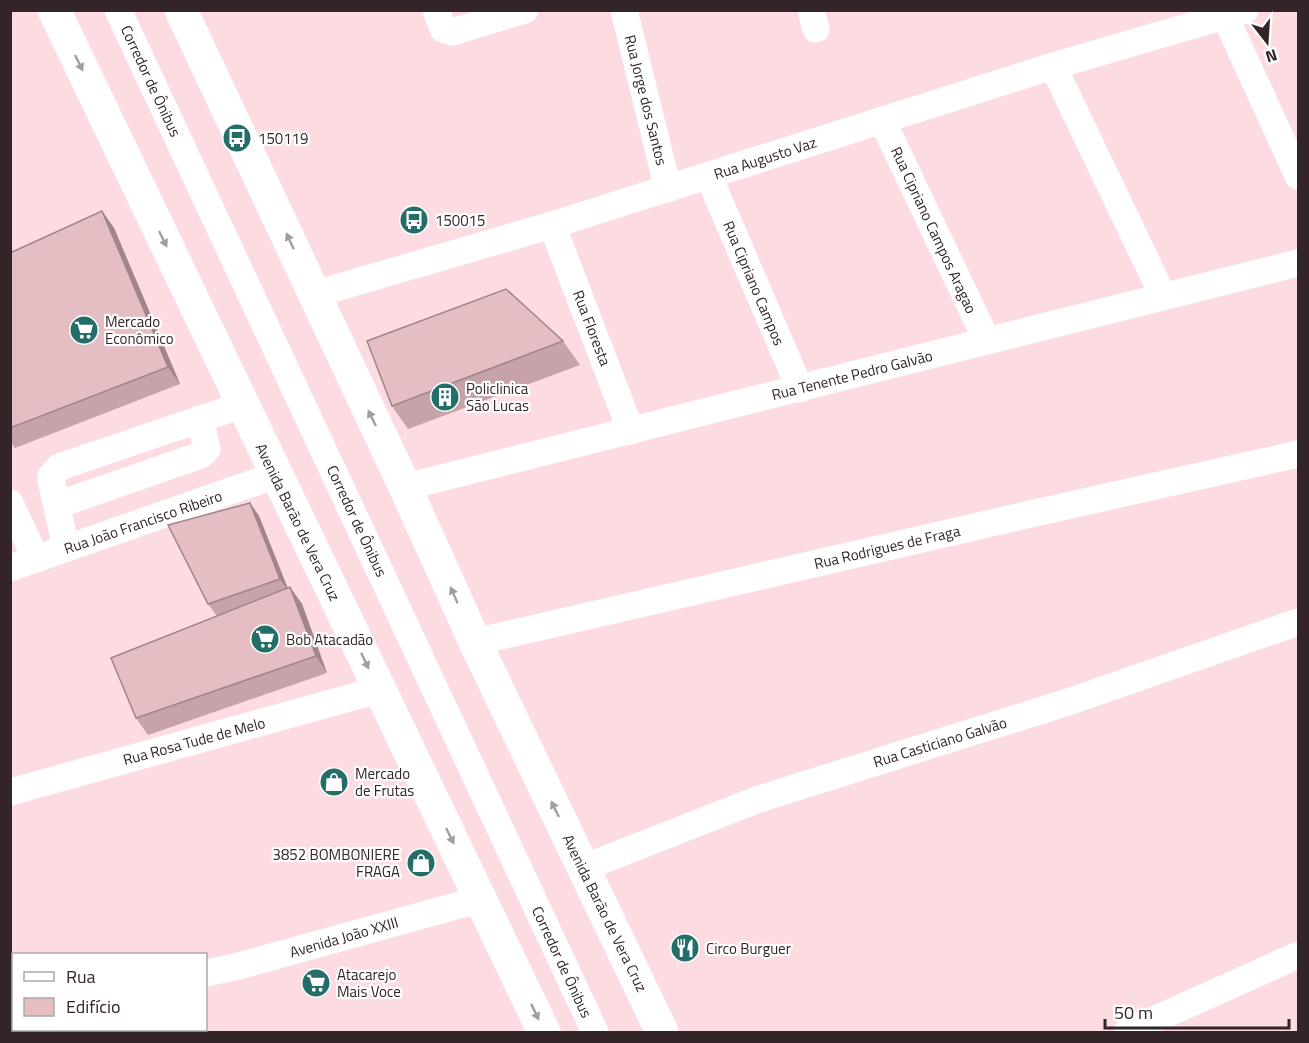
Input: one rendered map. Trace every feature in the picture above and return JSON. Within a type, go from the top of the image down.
[{"type":"highway","name":"Avenida Barão de Vera Cruz","points":[[54,10],[378,690],[544,1032]]},
{"type":"highway","name":"Avenida Barão de Vera Cruz","points":[[181,10],[405,487],[475,642],[662,1032]]},
{"type":"street","name":"Corredor de Ônibus","points":[[118,10],[595,1032]]},
{"type":"street","points":[[436,10],[443,29],[452,32],[525,10]]},
{"type":"street","name":"Rua Jorge dos Santos","points":[[624,10],[668,189]]},
{"type":"street","points":[[1224,14],[1299,176]]},
{"type":"street","name":"Rua Augusto Vaz","points":[[315,294],[709,177],[882,120],[1224,14]]},
{"type":"street","points":[[1053,66],[1163,296]]},
{"type":"street","name":"Rua Cipriano Campos Aragao","points":[[882,120],[987,341]]},
{"type":"street","name":"Rua Cipriano Campos","points":[[709,177],[800,389]]},
{"type":"street","name":"Rua Floresta","points":[[552,225],[631,431]]},
{"type":"street","name":"Rua Tenente Pedro Galvão","points":[[405,487],[1299,262]]},
{"type":"street","points":[[66,548],[57,505],[201,455],[207,449],[200,419],[242,405]]},
{"type":"street","name":"Rua Rodrigues de Fraga","points":[[475,642],[1299,454]]},
{"type":"street","name":"Rua João Francisco Ribeiro","points":[[10,568],[276,475]]},
{"type":"street","points":[[10,503],[36,559]]},
{"type":"street","name":"Rua Casticiano Galvão","points":[[583,868],[759,799],[1071,701],[1299,622]]},
{"type":"street","name":"Rua Rosa Tude de Melo","points":[[10,792],[378,690]]},
{"type":"street","name":"Avenida João XXIII","points":[[207,973],[481,899]]},
{"type":"street","points":[[1127,1032],[1299,955]]},
{"type":"building","name":"Mercado Econômico","points":[[102,211],[168,367],[10,428],[10,253]]},
{"type":"building","points":[[506,289],[563,341],[392,406],[367,341]]},
{"type":"building","points":[[250,503],[280,579],[208,604],[168,525]]},
{"type":"building","name":"Bob Atacadão","points":[[290,587],[316,656],[136,718],[111,658]]},
{"type":"place","name":"150119","points":[[237,138]]},
{"type":"place","name":"150015","points":[[414,220]]},
{"type":"place","name":"Mercado Econômico","points":[[84,330]]},
{"type":"place","name":"Policlinica São Lucas","points":[[445,397]]},
{"type":"place","name":"Bob Atacadão","points":[[265,639]]},
{"type":"place","name":"Mercado de Frutas","points":[[334,782]]},
{"type":"place","name":"3852 BOMBONIERE FRAGA","points":[[421,863]]},
{"type":"place","name":"Circo Burguer","points":[[685,948]]},
{"type":"place","name":"Atacarejo Mais Voce","points":[[316,983]]}]
